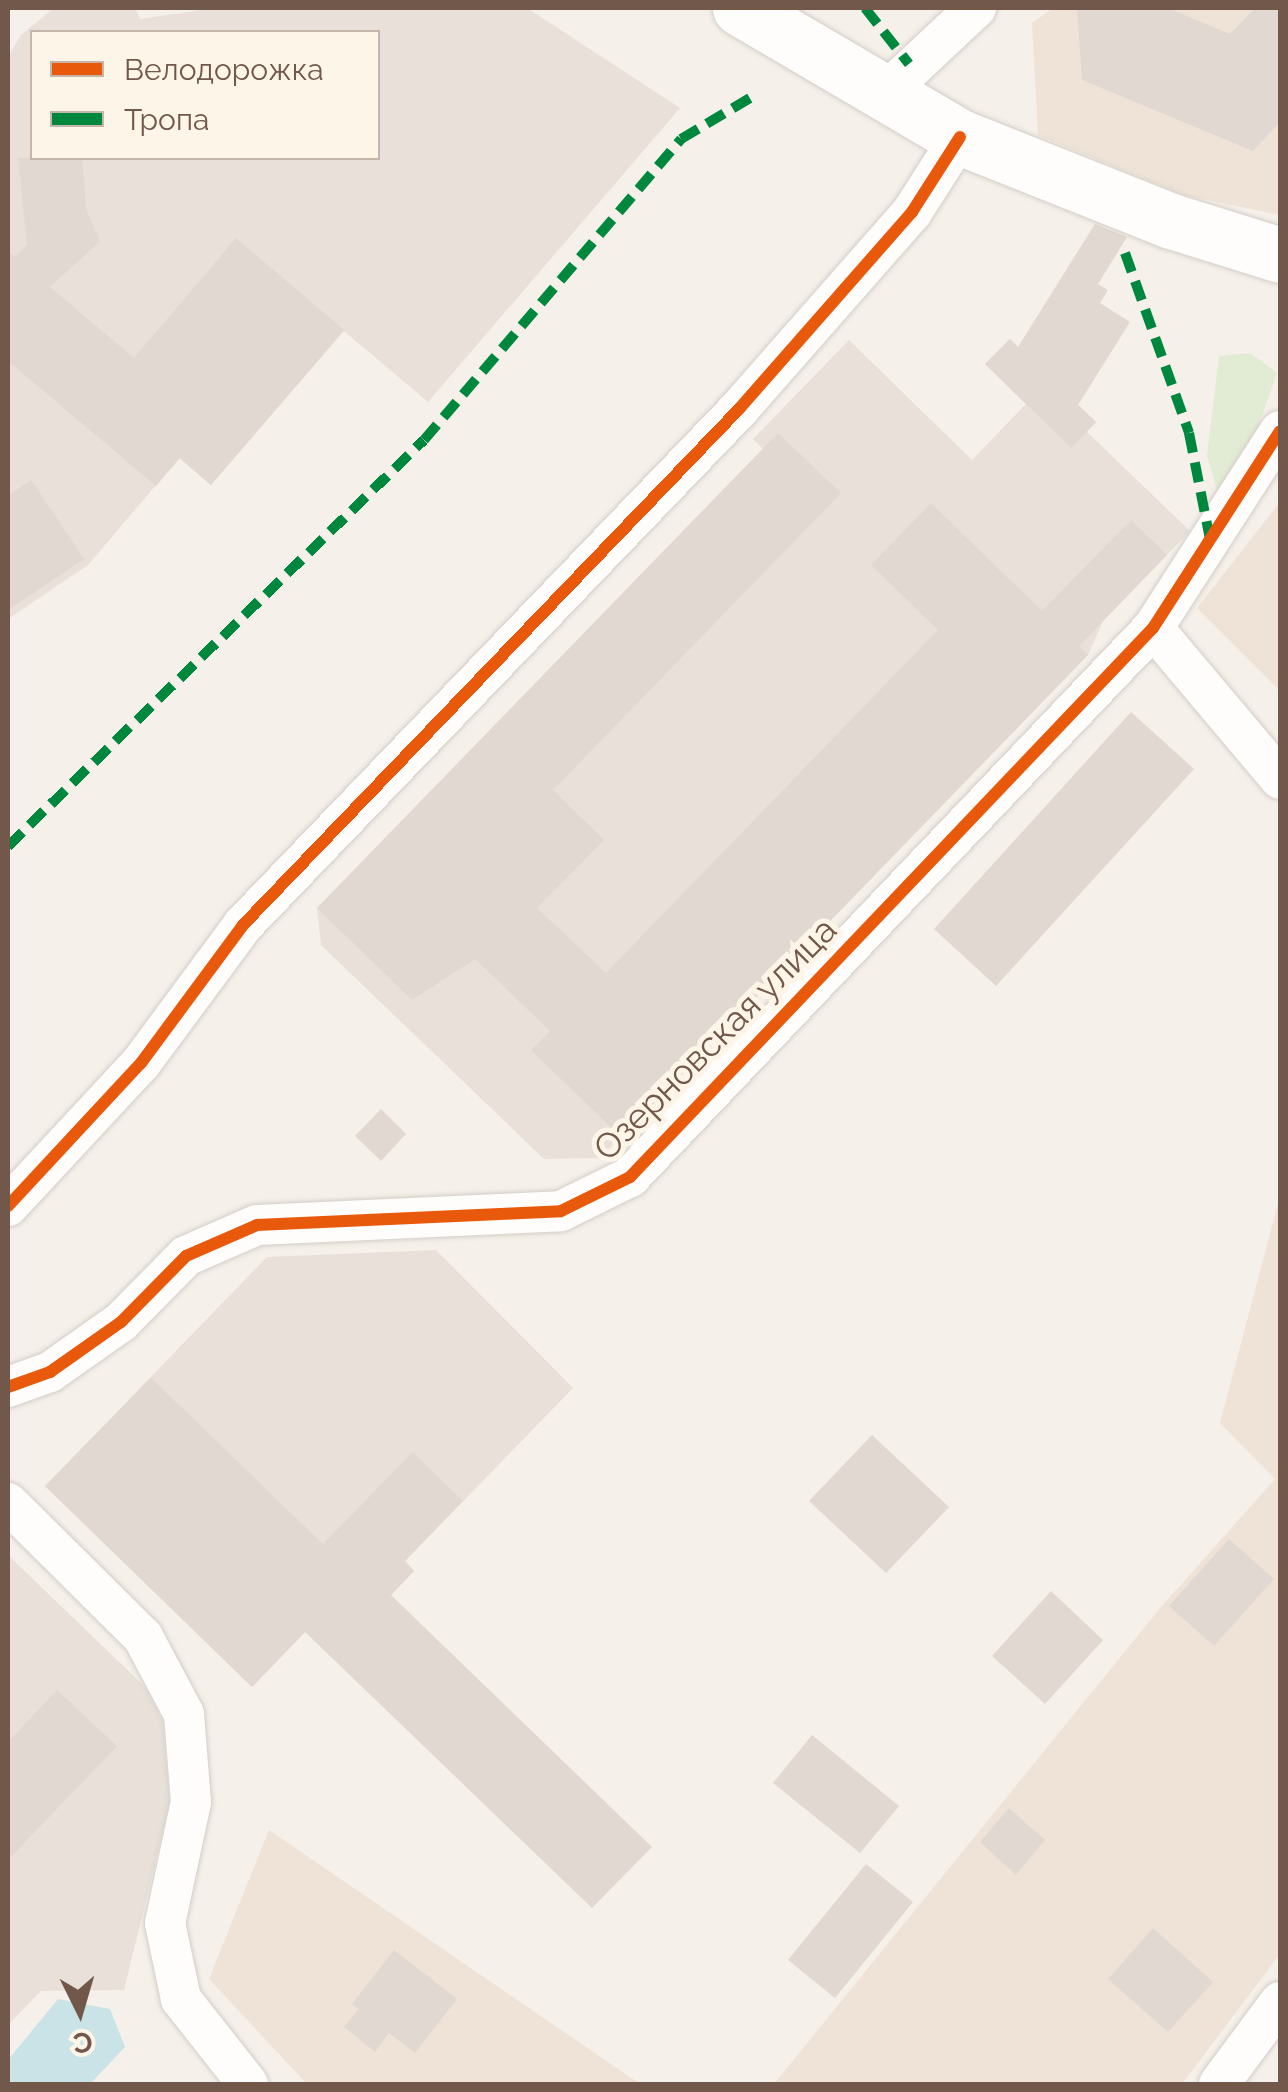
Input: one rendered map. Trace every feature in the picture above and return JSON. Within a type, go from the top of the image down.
[{"type":"street","points":[[740,8],[960,137],[1171,222],[1280,255]]},
{"type":"street","points":[[884,94],[976,8]]},
{"type":"street","points":[[8,1206],[141,1063],[243,925],[740,409],[912,212],[960,137]]},
{"type":"street","name":"Озерновская улица","points":[[8,1387],[50,1372],[122,1322],[186,1256],[257,1225],[561,1212],[630,1178],[1153,628],[1280,431]]},
{"type":"street","points":[[1153,628],[1280,779]]},
{"type":"street","points":[[8,1502],[144,1637],[184,1714],[191,1802],[166,1923],[180,1999],[248,2084]]},
{"type":"street","points":[[1219,2084],[1280,2002]]},
{"type":"shaded area","points":[[54,8],[135,8],[140,19],[216,8],[527,8],[680,108],[428,402],[344,331],[211,485],[179,458],[88,565],[8,619],[8,57],[21,35]]},
{"type":"shaded area","points":[[1053,8],[1280,8],[1280,215],[1183,195],[1038,135],[1032,23]]},
{"type":"shaded area","points":[[1010,339],[1096,422],[1087,432],[1190,531],[1103,621],[1088,655],[600,1158],[544,1159],[321,945],[317,908],[763,449],[753,439],[849,340],[972,460],[1026,404],[985,364]]},
{"type":"shaded area","points":[[1280,502],[1280,691],[1197,608]]},
{"type":"shaded area","points":[[1280,1196],[1280,1954],[1182,2084],[774,2084],[1161,1607],[1275,1479],[1220,1423]]},
{"type":"shaded area","points":[[436,1250],[573,1388],[405,1561],[414,1571],[335,1653],[309,1628],[252,1687],[45,1486],[267,1257]]},
{"type":"shaded area","points":[[8,1555],[145,1687],[163,1722],[170,1802],[124,1990],[41,1991],[8,2025]]},
{"type":"shaded area","points":[[269,1830],[640,2084],[307,2084],[209,1979]]},
{"type":"green space","points":[[1250,353],[1277,373],[1240,478],[1221,503],[1207,456],[1219,356]]},
{"type":"water","points":[[58,1999],[110,2009],[125,2047],[90,2084],[8,2084],[8,2060]]},
{"type":"building","points":[[1077,8],[1168,8],[1230,34],[1255,8],[1280,8],[1280,122],[1253,151],[1082,80]]},
{"type":"building","points":[[18,158],[82,160],[86,209],[100,241],[50,287],[134,358],[236,238],[344,330],[211,485],[180,458],[156,486],[8,361],[8,251],[15,257],[27,245]]},
{"type":"building","points":[[1095,224],[1127,237],[1098,284],[1108,290],[1100,303],[1130,322],[1078,405],[1096,422],[1071,448],[985,364],[1010,339],[1018,347]]},
{"type":"building","points":[[778,433],[841,493],[553,790],[604,840],[537,908],[606,973],[938,630],[871,565],[931,503],[1042,611],[1131,520],[1167,555],[1079,646],[1088,655],[621,1137],[531,1050],[550,1031],[475,959],[412,1000],[317,908]]},
{"type":"building","points":[[31,480],[84,559],[8,610],[8,496]]},
{"type":"building","points":[[1131,712],[1194,769],[996,986],[934,929]]},
{"type":"building","points":[[381,1109],[406,1134],[381,1161],[355,1136]]},
{"type":"building","points":[[151,1378],[323,1544],[413,1452],[463,1501],[405,1561],[414,1571],[391,1595],[652,1847],[592,1908],[305,1632],[252,1687],[45,1486]]},
{"type":"building","points":[[872,1435],[949,1507],[886,1573],[809,1501]]},
{"type":"building","points":[[1229,1539],[1274,1579],[1214,1646],[1169,1606]]},
{"type":"building","points":[[1051,1591],[1103,1640],[1045,1704],[992,1656]]},
{"type":"building","points":[[57,1690],[117,1746],[8,1860],[8,1742]]},
{"type":"building","points":[[812,1735],[899,1806],[860,1853],[773,1783]]},
{"type":"building","points":[[1009,1808],[1045,1840],[1016,1875],[980,1842]]},
{"type":"building","points":[[866,1864],[913,1902],[835,1998],[788,1960]]},
{"type":"building","points":[[1153,1928],[1213,1982],[1168,2032],[1108,1979]]},
{"type":"building","points":[[394,1950],[457,1999],[415,2053],[389,2033],[375,2052],[344,2027],[359,2009],[352,2004]]},
{"type":"marked path","points":[[865,8],[909,64]]},
{"type":"marked path","points":[[8,846],[424,440],[681,139],[750,98]]},
{"type":"marked path","points":[[1125,253],[1189,433],[1210,539]]},
{"type":"cycle path","points":[[8,1206],[141,1063],[243,925],[739,409],[912,212],[960,137]]},
{"type":"cycle path","points":[[8,1387],[50,1372],[121,1322],[186,1256],[257,1225],[561,1211],[630,1177],[1153,628],[1280,431]]}]
